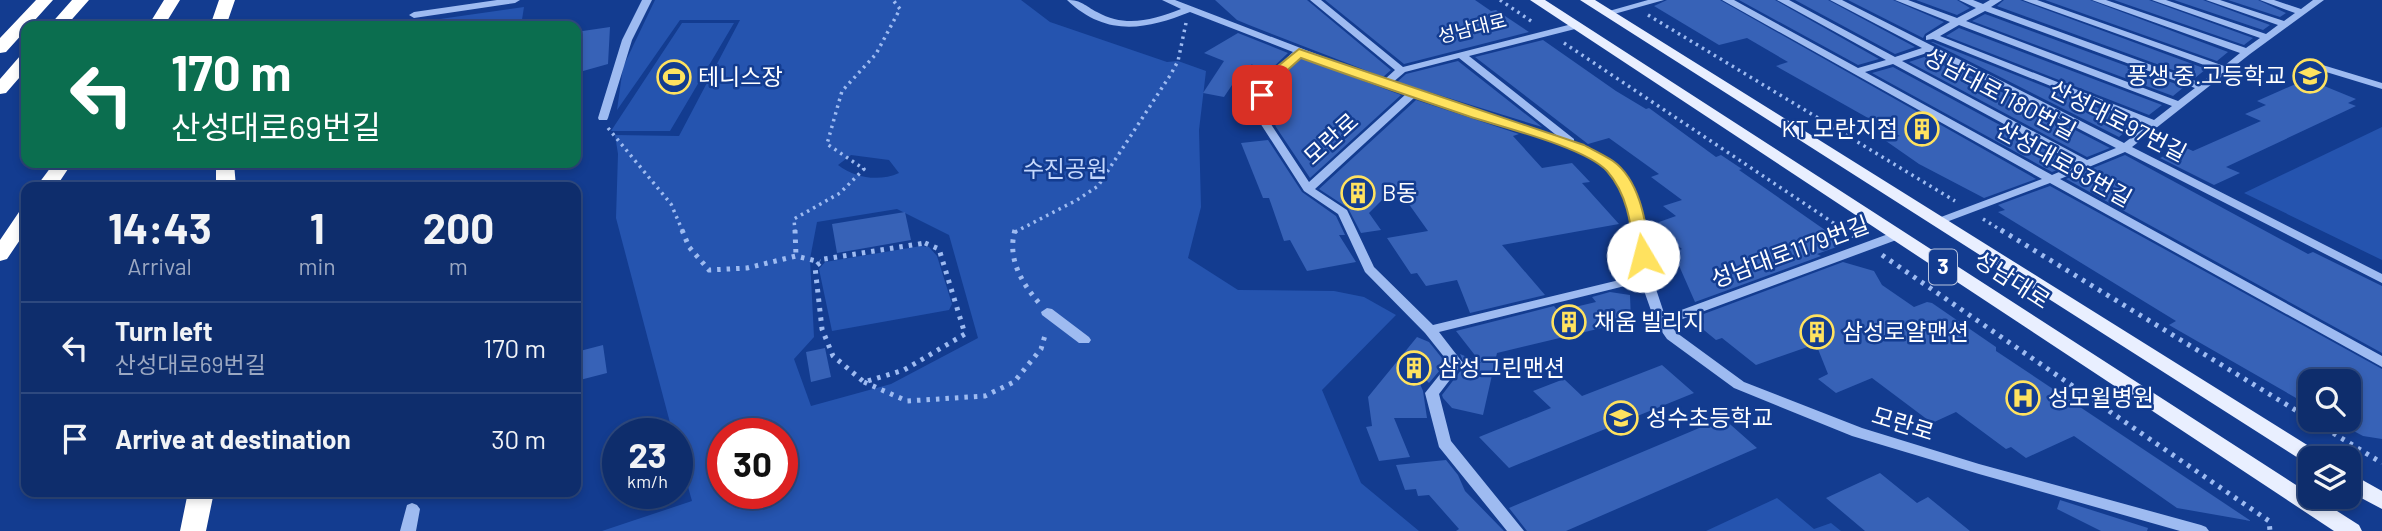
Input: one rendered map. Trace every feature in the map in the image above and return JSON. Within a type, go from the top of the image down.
[{"type":"highway","points":[[26,21],[46,0]]},
{"type":"highway","points":[[62,21],[81,0]]},
{"type":"highway","points":[[159,21],[172,0]]},
{"type":"highway","points":[[220,21],[227,0]]},
{"type":"highway","points":[[0,48],[21,26]]},
{"type":"highway","points":[[0,89],[21,66]]},
{"type":"highway","points":[[0,255],[21,224]]},
{"type":"highway","points":[[193,531],[200,497]]},
{"type":"main road","name":"성남대로","points":[[1536,0],[2351,531]]},
{"type":"main road","name":"성남대로","points":[[1586,0],[2298,449]]},
{"type":"main road","points":[[2361,489],[2379,499]]},
{"type":"street","points":[[414,15],[515,0]]},
{"type":"street","points":[[603,118],[627,40],[647,0]]},
{"type":"street","points":[[1072,0],[1088,12],[1126,26],[1152,25],[1189,9]]},
{"type":"street","name":"모란로","points":[[1167,0],[1385,84],[1579,148]]},
{"type":"street","points":[[1315,0],[1401,70]]},
{"type":"street","points":[[1607,13],[1659,0]]},
{"type":"street","name":"산성대로93번길","points":[[1727,0],[2382,362]]},
{"type":"street","name":"성남대로1180번길","points":[[1782,0],[2087,164]]},
{"type":"street","name":"산성대로97번길","points":[[1835,0],[2382,279]]},
{"type":"street","name":"성남대로1180번길","points":[[1900,0],[2180,104]]},
{"type":"street","points":[[1964,0],[2202,87]]},
{"type":"street","points":[[2097,0],[2247,51]]},
{"type":"street","points":[[2157,0],[2267,37]]},
{"type":"street","points":[[2211,0],[2285,24]]},
{"type":"street","points":[[2265,0],[2302,12]]},
{"type":"street","name":"성남대로1180번길","points":[[1937,222],[2125,148],[2247,51],[2319,0]]},
{"type":"street","name":"성남대로","points":[[1385,84],[1401,70],[1576,26]]},
{"type":"street","name":"성남대로1180번길","points":[[1933,36],[2155,124]]},
{"type":"street","points":[[1856,72],[1893,61],[1925,46]]},
{"type":"street","points":[[1299,52],[1268,80],[1258,112],[1308,189],[1343,212],[1369,269],[1430,330],[1456,363],[1432,393],[1444,443],[1516,531]]},
{"type":"street","name":"모란로","points":[[1460,54],[1579,148],[1610,166],[1624,186],[1637,213],[1646,277],[1661,322],[1672,336],[1739,385],[1857,432],[2201,531]]},
{"type":"street","name":"모란로","points":[[1308,189],[1413,93]]},
{"type":"street","name":"성남대로1179번길","points":[[1661,322],[1895,236]]},
{"type":"street","points":[[1430,330],[1646,277]]},
{"type":"street","points":[[1047,312],[1084,340]]},
{"type":"street","points":[[408,531],[412,509]]},
{"type":"lane","points":[[1925,46],[1933,36],[1997,0]]},
{"type":"lane","points":[[2028,0],[2224,69]]},
{"type":"lane","points":[[2316,66],[2382,86]]},
{"type":"path","points":[[796,256],[794,219],[840,193],[864,169],[827,144],[842,91],[876,54],[900,9],[893,0]]},
{"type":"path","points":[[1500,0],[1869,246],[2269,521],[2270,531]]},
{"type":"path","points":[[1633,7],[2382,463]]},
{"type":"path","points":[[864,383],[904,370],[965,334],[939,249],[925,243],[824,259],[815,267],[822,329],[833,356],[864,383],[907,401],[985,396],[1014,382],[1041,349],[1046,334],[1047,312],[1021,278],[1010,244],[1015,230],[1077,200],[1098,186],[1108,174],[1118,152],[1178,61],[1189,9]]},
{"type":"path","points":[[603,118],[611,134],[671,204],[688,247],[709,270],[747,268],[796,256],[820,262]]},
{"type":"green space","name":"수진공원","points":[[655,0],[1021,0],[1050,22],[1167,62],[1178,61],[1206,71],[1199,130],[1201,207],[1188,258],[1238,290],[1334,291],[1364,297],[1396,315],[1322,390],[1361,483],[1419,531],[602,531],[668,509],[693,509],[693,418],[669,418],[616,218],[618,154],[615,135],[679,136],[740,20],[680,20],[617,110],[623,67]],"holes":[[[851,155],[889,160],[899,173],[875,178],[852,173],[838,165]],[[897,209],[949,235],[978,338],[891,384],[811,406],[794,359],[814,337],[810,259],[817,222]]]},
{"type":"green space","points":[[524,7],[522,21],[426,21]]},
{"type":"green space","name":"테니스장","points":[[682,23],[734,23],[670,131],[611,131]]},
{"type":"green space","points":[[2382,127],[2382,260],[2244,193]]},
{"type":"green space","points":[[921,246],[929,247],[937,256],[952,304],[949,310],[832,331],[819,269],[825,262]]},
{"type":"green space","points":[[1777,498],[1814,529],[1831,523],[1841,531],[1706,531]]},
{"type":"building","points":[[1215,0],[1307,0],[1391,70],[1383,77],[1249,25],[1237,20]]},
{"type":"building","points":[[1325,0],[1475,0],[1491,11],[1496,10],[1529,32],[1404,64]]},
{"type":"building","name":"KT 모란지점","points":[[1667,0],[1720,0],[2036,179],[1984,198],[1919,164],[1886,141],[1900,136],[1776,66],[1788,62],[1747,38],[1719,45],[1654,6]]},
{"type":"building","points":[[1739,0],[1775,0],[1879,59],[1858,65]]},
{"type":"building","points":[[1795,0],[1828,0],[1915,47],[1895,54]]},
{"type":"building","points":[[1848,0],[1893,0],[1944,22],[1923,38]]},
{"type":"building","points":[[1916,0],[1957,0],[1970,8],[1957,15]]},
{"type":"building","points":[[2004,0],[2020,0],[2206,69],[2195,78],[1997,6]]},
{"type":"building","points":[[2045,0],[2090,0],[2228,52],[2217,61]]},
{"type":"building","points":[[2114,0],[2149,0],[2253,38],[2244,45]]},
{"type":"building","points":[[2174,0],[2203,0],[2270,25],[2263,30]]},
{"type":"building","points":[[2228,0],[2258,0],[2286,13],[2280,17]]},
{"type":"building","points":[[1985,14],[2184,87],[2173,96],[1972,21]]},
{"type":"building","points":[[610,27],[608,64],[581,72],[581,31]]},
{"type":"building","points":[[1959,28],[2162,105],[2149,115],[1946,36]]},
{"type":"building","points":[[1238,33],[1288,53],[1260,80],[1252,64],[1224,97],[1203,93],[1224,61],[1204,53]]},
{"type":"building","points":[[1543,40],[1616,91],[1646,109],[1649,108],[1716,157],[1721,155],[1742,169],[1739,170],[1845,244],[1817,254],[1821,256],[1695,302],[1673,252],[1682,249],[1665,236],[1659,222],[1676,216],[1663,206],[1682,200],[1651,177],[1659,174],[1609,138],[1588,144],[1475,57]]},
{"type":"building","points":[[1933,42],[2136,123],[2119,137]]},
{"type":"building","points":[[1930,55],[2110,148],[2087,157],[1909,62]]},
{"type":"building","points":[[1302,58],[1401,95],[1310,178],[1276,127],[1268,106],[1285,89],[1274,85],[1275,82]]},
{"type":"building","points":[[1458,61],[1542,127],[1397,82],[1406,74]]},
{"type":"building","points":[[1893,67],[2072,164],[2052,172],[1872,73]]},
{"type":"building","points":[[2307,79],[2356,99],[2348,103],[2356,106],[2226,167],[2240,173],[2214,185],[2160,158],[2184,147],[2193,151],[2261,121],[2245,114],[2266,105],[2257,101]]},
{"type":"building","points":[[1416,100],[1519,134],[1513,136],[1542,168],[1572,163],[1590,182],[1582,183],[1619,224],[1502,245],[1545,295],[1470,313],[1457,280],[1426,286],[1417,273],[1411,274],[1387,238],[1428,231],[1396,186],[1369,213],[1381,230],[1361,233],[1348,208],[1319,189]]},
{"type":"building","points":[[1268,140],[1302,192],[1336,216],[1345,235],[1339,235],[1356,262],[1307,271],[1290,240],[1284,241],[1269,198],[1263,198],[1241,143]]},
{"type":"building","points":[[2125,155],[2308,254],[2313,252],[2382,286],[2382,353],[2066,179]]},
{"type":"building","points":[[2050,186],[2382,369],[2382,439],[2356,432],[2361,432],[2361,369],[2298,369],[2298,399],[2169,325],[2176,321],[1998,212],[2005,210],[1998,205]]},
{"type":"building","points":[[905,212],[911,240],[837,253],[832,224]]},
{"type":"building","points":[[1843,262],[1874,271],[1882,285],[1914,307],[1932,303],[1996,347],[1996,351],[2251,521],[2177,508],[2074,436],[2026,458],[2011,447],[2006,449],[1956,412],[1932,423],[1872,378],[1836,393],[1818,379],[1828,374],[1816,344],[1756,365],[1722,338],[1716,340],[1699,326],[1704,322],[1701,315]]},
{"type":"building","points":[[1610,292],[1630,295],[1631,321],[1497,353],[1483,415],[1452,408],[1443,398],[1442,395],[1465,365],[1460,354],[1481,363],[1456,331],[1554,306],[1558,311],[1596,302],[1592,297]]},
{"type":"building","points":[[1417,337],[1429,342],[1446,363],[1429,383],[1412,365],[1423,391],[1427,418],[1394,418],[1410,457],[1379,461],[1366,427],[1372,426],[1368,397]]},
{"type":"building","points":[[603,345],[607,373],[581,380],[581,351]]},
{"type":"building","points":[[825,348],[831,377],[811,382],[806,352]]},
{"type":"building","points":[[1662,365],[1694,393],[1509,468],[1479,437],[1551,408],[1533,391],[1564,379],[1582,396]]},
{"type":"building","points":[[1723,418],[1757,448],[1566,531],[1527,531],[1509,508]]},
{"type":"building","points":[[1446,460],[1458,475],[1465,491],[1504,531],[1456,531],[1459,529],[1429,495],[1418,496],[1416,489],[1405,490],[1396,465]]},
{"type":"building","points":[[1880,473],[1917,503],[1928,497],[1970,531],[1865,531],[1826,498]]},
{"type":"building","points":[[2060,500],[2148,528],[2147,531],[2101,531],[2057,509]]},
{"type":"place","name":"풍생 중.고등학교","points":[[2310,76]]},
{"type":"place","name":"테니스장","points":[[674,77]]},
{"type":"place","name":"KT 모란지점","points":[[1922,129]]},
{"type":"place","name":"B동","points":[[1358,193]]},
{"type":"place","name":"채움 빌리지","points":[[1569,322]]},
{"type":"place","name":"삼성로얄맨션","points":[[1817,332]]},
{"type":"place","name":"삼성그린맨션","points":[[1414,368]]},
{"type":"place","name":"성모윌병원","points":[[2023,398]]},
{"type":"place","name":"성수초등학교","points":[[1621,418]]},
{"type":"route","points":[[1262,95],[1268,80],[1299,52],[1385,84],[1579,148],[1610,166],[1624,186],[1637,213],[1643,256]]}]
